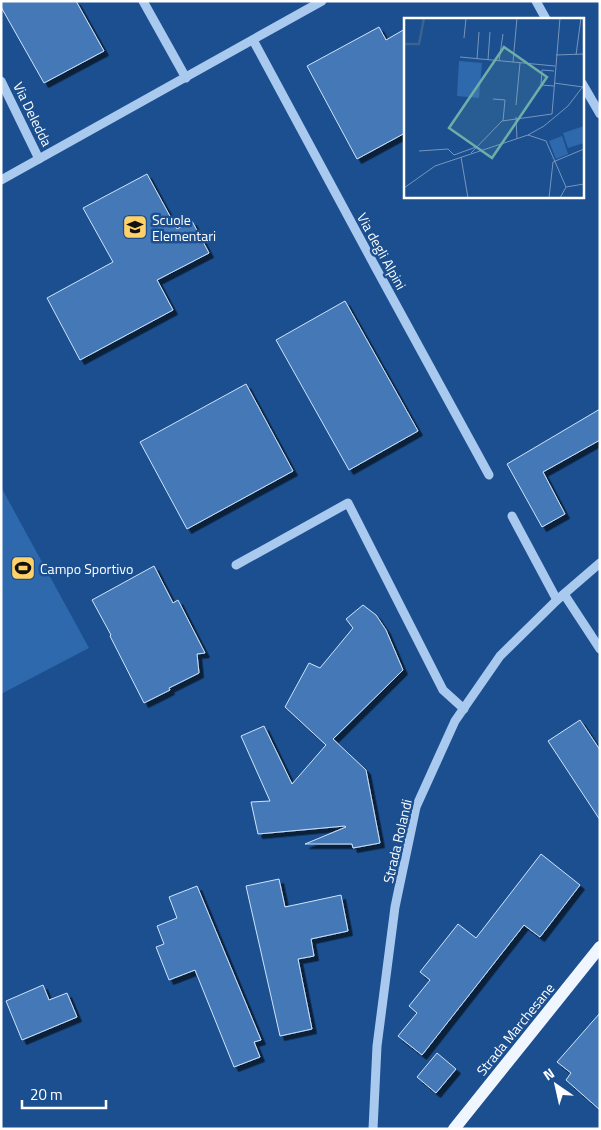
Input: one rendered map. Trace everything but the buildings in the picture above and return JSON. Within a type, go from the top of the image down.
[{"type":"main road","name":"Strada Marchesane","points":[[454,1129],[600,947]]},
{"type":"street","points":[[144,1],[186,78]]},
{"type":"street","points":[[1,180],[322,1]]},
{"type":"street","points":[[536,1],[545,18]]},
{"type":"street","name":"Via degli Alpini","points":[[253,40],[489,475]]},
{"type":"street","name":"Via Deledda","points":[[1,81],[39,159]]},
{"type":"street","points":[[584,86],[600,114]]},
{"type":"street","points":[[236,565],[348,503],[443,690],[464,709]]},
{"type":"street","points":[[512,516],[560,597],[600,649]]},
{"type":"street","name":"Strada Rolandi","points":[[373,1129],[377,1046],[395,907],[416,807],[455,721],[500,656],[560,597],[600,563]]},
{"type":"shaded area","name":"Campo Sportivo","points":[[1,487],[89,648],[1,694]]},
{"type":"place","name":"Scuole Elementari","points":[[135,227]]},
{"type":"place","name":"Campo Sportivo","points":[[23,568]]}]
